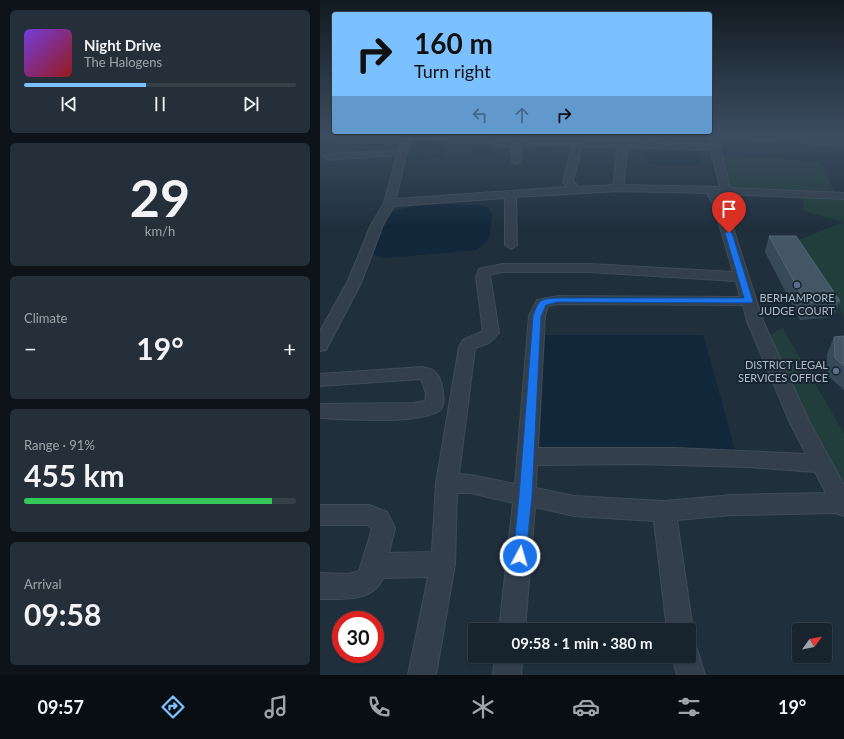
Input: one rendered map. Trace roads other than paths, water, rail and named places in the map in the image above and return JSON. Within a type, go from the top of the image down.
[{"type":"street","points":[[320,346],[354,284],[377,225],[390,203],[400,166]]},
{"type":"street","points":[[561,191],[568,182],[572,166]]},
{"type":"street","points":[[618,188],[619,166]]},
{"type":"street","points":[[719,166],[726,190]]},
{"type":"street","points":[[568,182],[576,190]]},
{"type":"street","points":[[390,203],[618,188],[726,190],[844,196]]},
{"type":"street","points":[[447,483],[471,484],[574,506],[664,511],[732,506],[843,505],[801,425],[755,321],[720,206],[710,190]]},
{"type":"street","points":[[720,206],[745,192]]},
{"type":"street","points":[[510,194],[511,245]]},
{"type":"street","points":[[422,675],[443,564],[447,483],[467,347],[469,344],[484,339],[491,332],[482,277],[484,272],[502,268],[590,268],[742,277]]},
{"type":"street","points":[[513,623],[526,496],[537,316],[538,310],[543,302],[558,300],[749,301]]},
{"type":"street","points":[[320,380],[423,373],[429,376],[435,393],[434,405],[426,410],[375,412],[320,411]]},
{"type":"street","points":[[528,457],[658,455],[766,459],[822,464]]},
{"type":"street","points":[[664,511],[679,623]]},
{"type":"street","points":[[320,515],[368,515],[376,517],[382,521],[384,528],[370,577],[360,584],[320,586]]},
{"type":"street","points":[[374,566],[443,564]]},
{"type":"street","points":[[507,675],[508,663]]},
{"type":"street","points":[[688,663],[691,675]]},
{"type":"water","points":[[442,204],[479,205],[489,208],[492,216],[489,238],[477,250],[385,258],[373,254],[370,248],[376,229],[381,220],[400,209],[413,206]]},
{"type":"water","points":[[537,335],[703,335],[736,453],[530,458]]},
{"type":"place","name":"BERHAMPORE JUDGE COURT","points":[[797,285]]},
{"type":"place","name":"DISTRICT LEGAL SERVICES OFFICE","points":[[836,371]]}]
